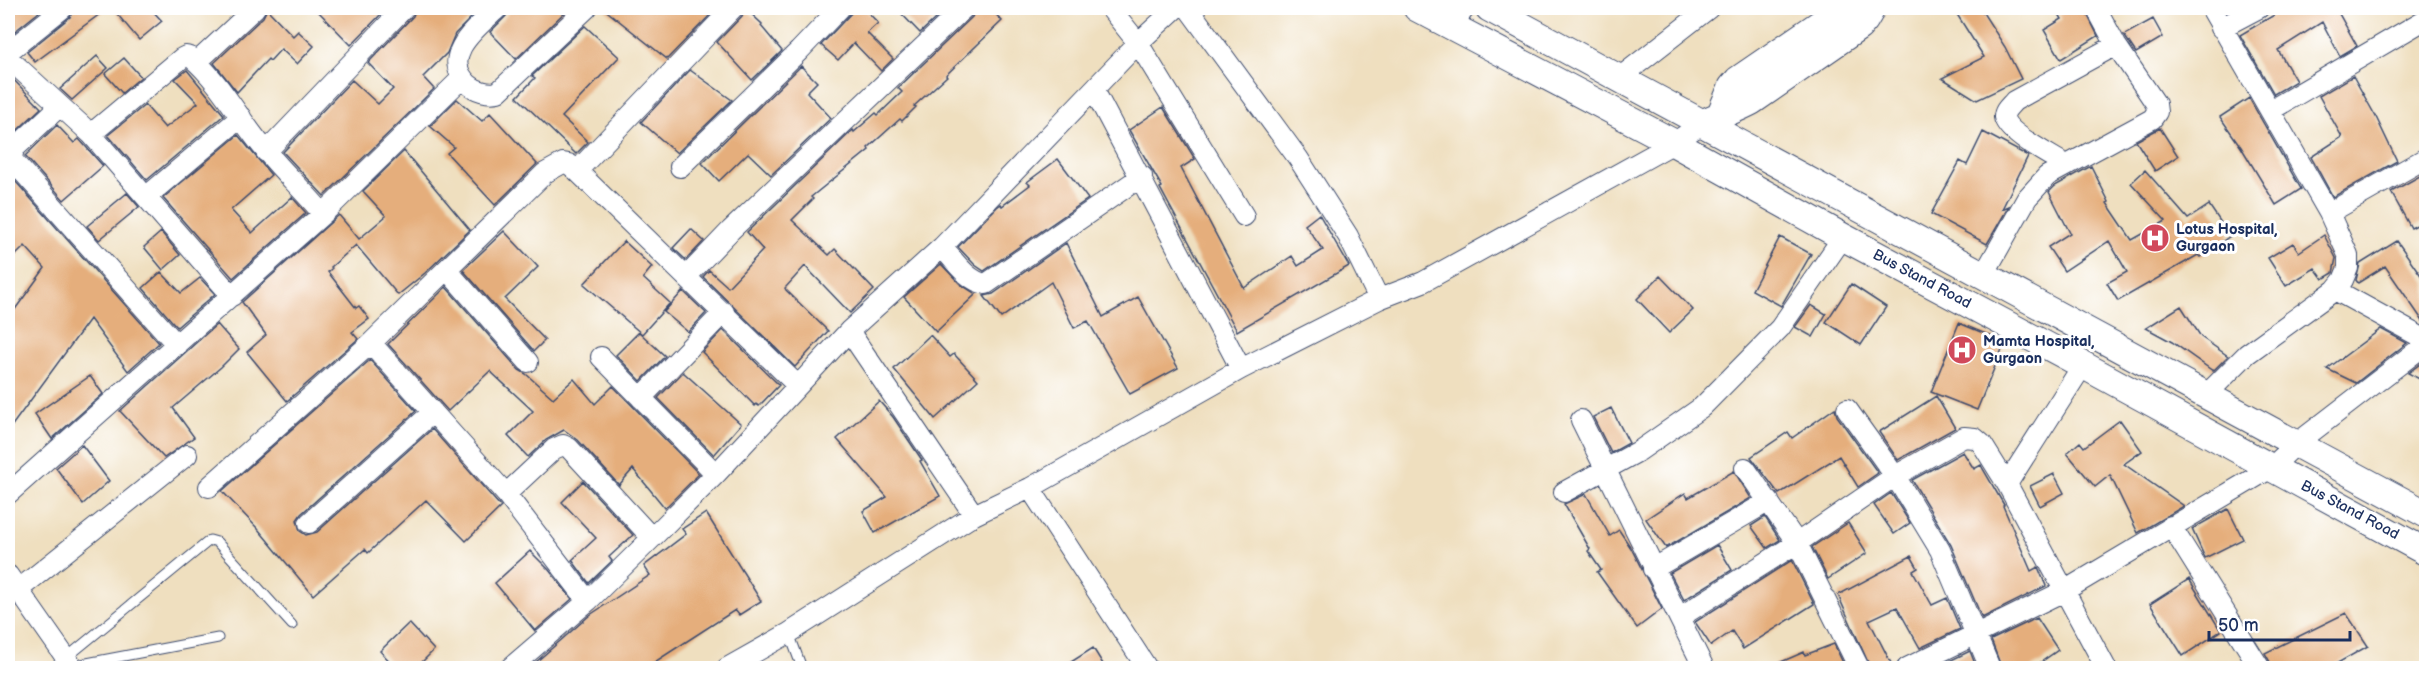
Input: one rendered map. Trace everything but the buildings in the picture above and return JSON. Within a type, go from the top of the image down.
[{"type":"street","points":[[8,52],[63,8]]},
{"type":"street","points":[[196,62],[255,8]]},
{"type":"street","points":[[266,152],[404,8]]},
{"type":"street","points":[[498,8],[463,42],[458,59],[462,78],[471,86],[489,94],[498,92],[587,8]]},
{"type":"street","points":[[577,171],[733,8]]},
{"type":"street","points":[[680,167],[800,51],[840,8]]},
{"type":"street","points":[[686,277],[731,230],[964,8]]},
{"type":"street","points":[[1110,8],[1138,43],[1244,216]]},
{"type":"street","points":[[510,669],[588,601],[652,538],[716,474],[849,331],[942,247],[1138,43],[1176,8]]},
{"type":"street","points":[[1188,8],[1303,166],[1348,236],[1379,299]]},
{"type":"street","name":"Bus Stand Road","points":[[1417,8],[1458,16],[1674,143],[1843,237],[2427,552]]},
{"type":"street","name":"Bus Stand Road","points":[[1489,8],[1618,79],[1711,118],[1983,276],[2104,338],[2427,514]]},
{"type":"street","points":[[1618,79],[1709,8]]},
{"type":"street","points":[[1711,118],[1738,80],[1843,8]]},
{"type":"street","points":[[727,669],[789,633],[974,515],[1030,488],[1241,369],[1379,299],[1423,282],[1674,143],[1711,118],[1752,101],[1859,27],[1872,8]]},
{"type":"street","points":[[1983,276],[2027,198],[2047,176],[2152,118],[2157,112],[2156,104],[2116,45],[2096,8]]},
{"type":"street","points":[[2206,395],[2247,354],[2335,290],[2343,280],[2348,268],[2348,255],[2329,213],[2211,8]]},
{"type":"street","points":[[2221,28],[2259,8]]},
{"type":"street","points":[[2271,110],[2427,19]]},
{"type":"street","points":[[2067,165],[2012,131],[2004,118],[2005,110],[2014,101],[2116,45]]},
{"type":"street","points":[[91,134],[186,56],[196,62],[266,152],[300,186],[323,214]]},
{"type":"street","points":[[8,58],[91,134],[232,296]]},
{"type":"street","points":[[8,494],[323,214],[462,78]]},
{"type":"street","points":[[1094,90],[1142,177],[1241,369]]},
{"type":"street","points":[[60,105],[18,144],[12,157],[14,162],[177,345]]},
{"type":"street","points":[[146,197],[241,117]]},
{"type":"street","points":[[2329,213],[2427,158]]},
{"type":"street","points":[[209,487],[371,343],[554,166],[562,163],[569,164],[577,171],[797,385]]},
{"type":"street","points":[[942,247],[977,283],[986,284],[1142,177]]},
{"type":"street","points":[[1564,492],[1638,451],[1702,406],[1780,327],[1843,237]]},
{"type":"street","points":[[447,270],[528,362]]},
{"type":"street","points":[[1906,669],[2064,591],[2271,468],[2296,444],[2427,342],[2335,290]]},
{"type":"street","points":[[641,398],[724,312]]},
{"type":"street","points":[[849,331],[974,515]]},
{"type":"street","points":[[371,343],[506,494],[588,601]]},
{"type":"street","points":[[601,357],[716,474]]},
{"type":"street","points":[[2007,484],[2083,365]]},
{"type":"street","points":[[1847,409],[1895,476],[1940,550],[1990,669]]},
{"type":"street","points":[[309,523],[433,412]]},
{"type":"street","points":[[1581,420],[1704,669]]},
{"type":"street","points":[[1680,617],[1797,543],[1895,476],[1964,437],[1975,438],[1982,444],[2007,484],[2106,669]]},
{"type":"street","points":[[506,494],[554,449],[562,445],[569,448],[652,538]]},
{"type":"street","points":[[70,664],[13,582],[187,455]]},
{"type":"street","points":[[1745,468],[1797,543],[1858,669]]},
{"type":"street","points":[[1030,488],[1147,669]]},
{"type":"street","points":[[1653,569],[1769,501]]},
{"type":"street","points":[[2171,526],[2260,669]]},
{"type":"lane","points":[[70,664],[210,540],[217,542],[292,624]]},
{"type":"lane","points":[[789,633],[802,669]]},
{"type":"lane","points":[[70,664],[218,638]]},
{"type":"place","name":"Lotus Hospital, Gurgaon","points":[[2155,238]]},
{"type":"place","name":"Mamta Hospital, Gurgaon","points":[[1962,350]]}]
